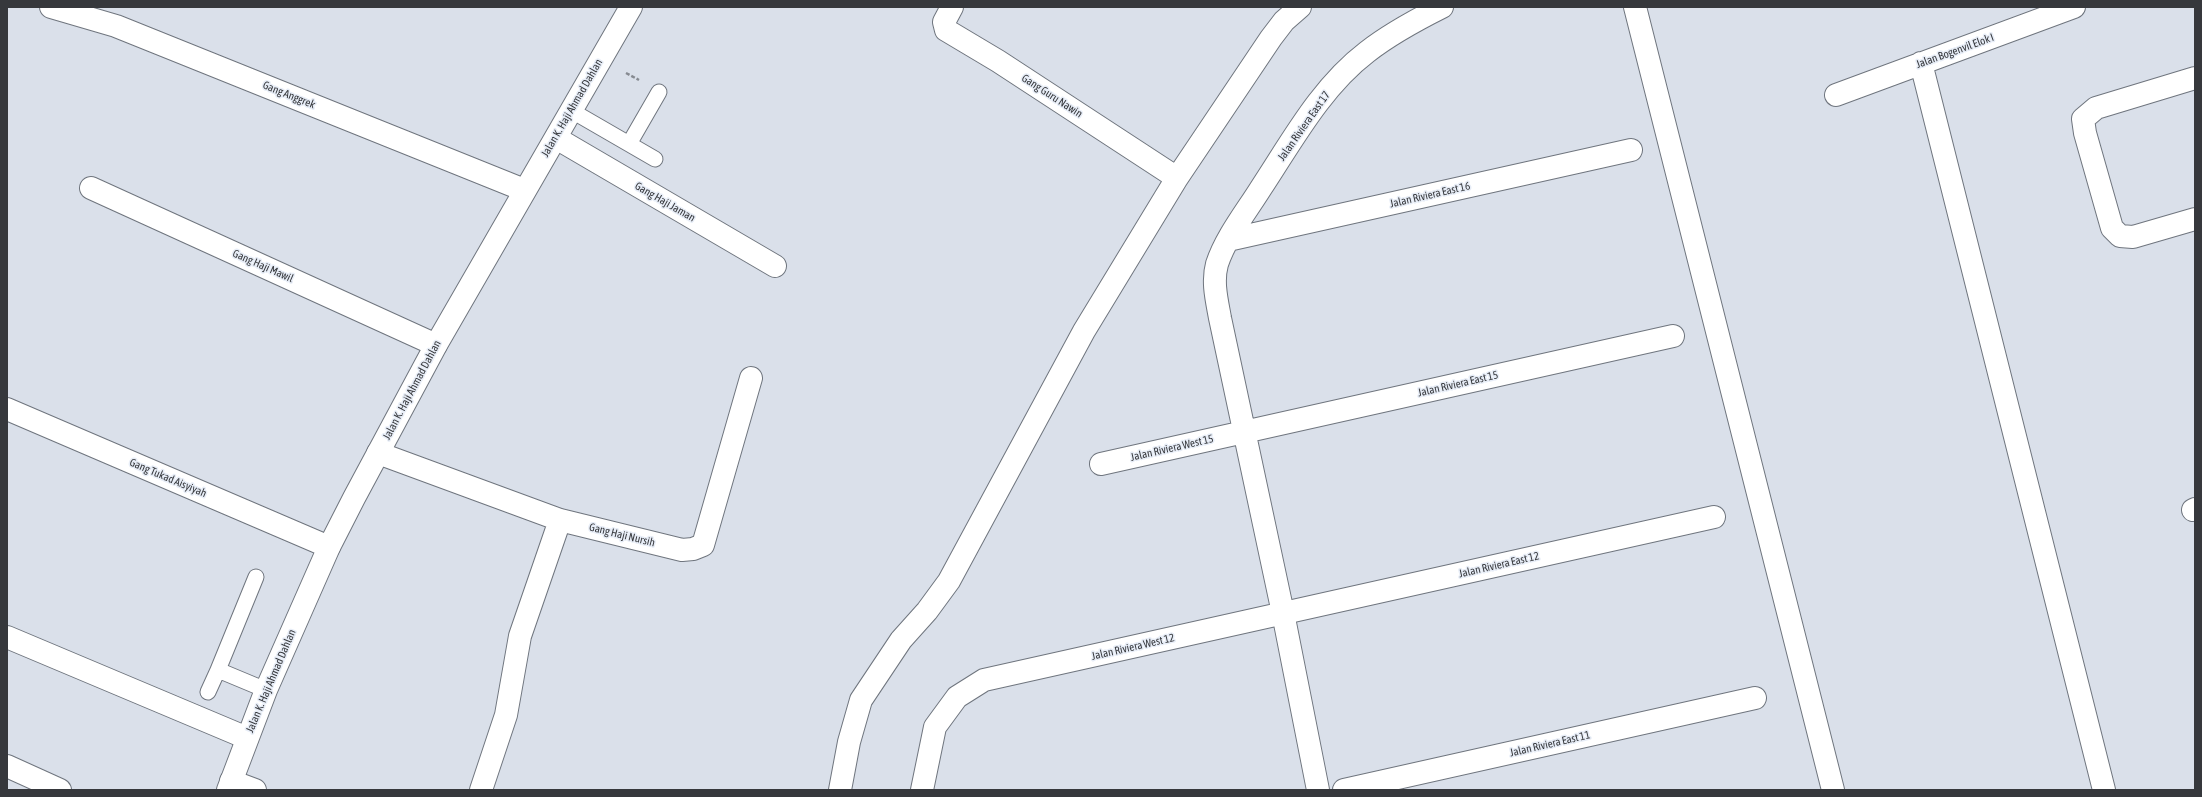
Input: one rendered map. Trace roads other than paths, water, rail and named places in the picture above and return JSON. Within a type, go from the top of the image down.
[{"type":"street","name":"Gang Anggrek","points":[[51,7],[116,26],[524,190]]},
{"type":"street","name":"Jalan K. Haji Ahmad Dahlan","points":[[229,786],[266,690],[329,547],[436,345],[524,190],[572,111],[631,7]]},
{"type":"street","name":"Gang Guru Nawin","points":[[952,7],[944,22],[946,30],[998,61],[1177,178]]},
{"type":"street","points":[[840,790],[849,742],[861,700],[901,640],[927,611],[949,581],[1084,331],[1177,178],[1271,38],[1284,21],[1300,7]]},
{"type":"street","name":"Jalan Riviera East 17","points":[[1318,790],[1283,613],[1244,432],[1215,287],[1217,265],[1228,240],[1310,113],[1332,86],[1366,52],[1416,20],[1442,7]]},
{"type":"street","points":[[1635,7],[1832,790]]},
{"type":"street","name":"Jalan Bogenvil Elok I","points":[[1836,95],[2074,7]]},
{"type":"street","points":[[1921,63],[2104,790]]},
{"type":"street","points":[[2195,78],[2096,108],[2083,118],[2085,133],[2112,228],[2120,236],[2133,237],[2195,219]]},
{"type":"street","name":"Gang Haji Jaman","points":[[556,138],[775,266]]},
{"type":"street","name":"Jalan Riviera East 16","points":[[1228,240],[1631,150]]},
{"type":"street","name":"Gang Haji Mawil","points":[[91,188],[436,345]]},
{"type":"street","name":"Jalan Riviera East 15","points":[[1244,432],[1673,336]]},
{"type":"street","name":"Gang Haji Nursih","points":[[378,453],[560,520],[682,550],[693,549],[703,545],[751,378]]},
{"type":"street","name":"Gang Tukad Aisyiyah","points":[[7,409],[329,547]]},
{"type":"street","name":"Jalan Riviera West 15","points":[[1101,464],[1244,432]]},
{"type":"street","name":"Jalan Riviera East 12","points":[[1283,613],[1714,517]]},
{"type":"street","points":[[482,790],[506,715],[520,636],[560,520]]},
{"type":"street","name":"Jalan Riviera West 12","points":[[922,790],[935,727],[957,697],[984,680],[1283,613]]},
{"type":"street","points":[[7,637],[247,738]]},
{"type":"street","name":"Jalan Riviera East 11","points":[[1344,790],[1755,698]]},
{"type":"street","points":[[7,766],[60,790]]},
{"type":"street","points":[[229,786],[255,790]]},
{"type":"lane","points":[[629,144],[659,92]]},
{"type":"lane","points":[[572,111],[655,159]]},
{"type":"lane","points":[[208,692],[256,577]]},
{"type":"lane","points":[[218,670],[266,690]]}]
